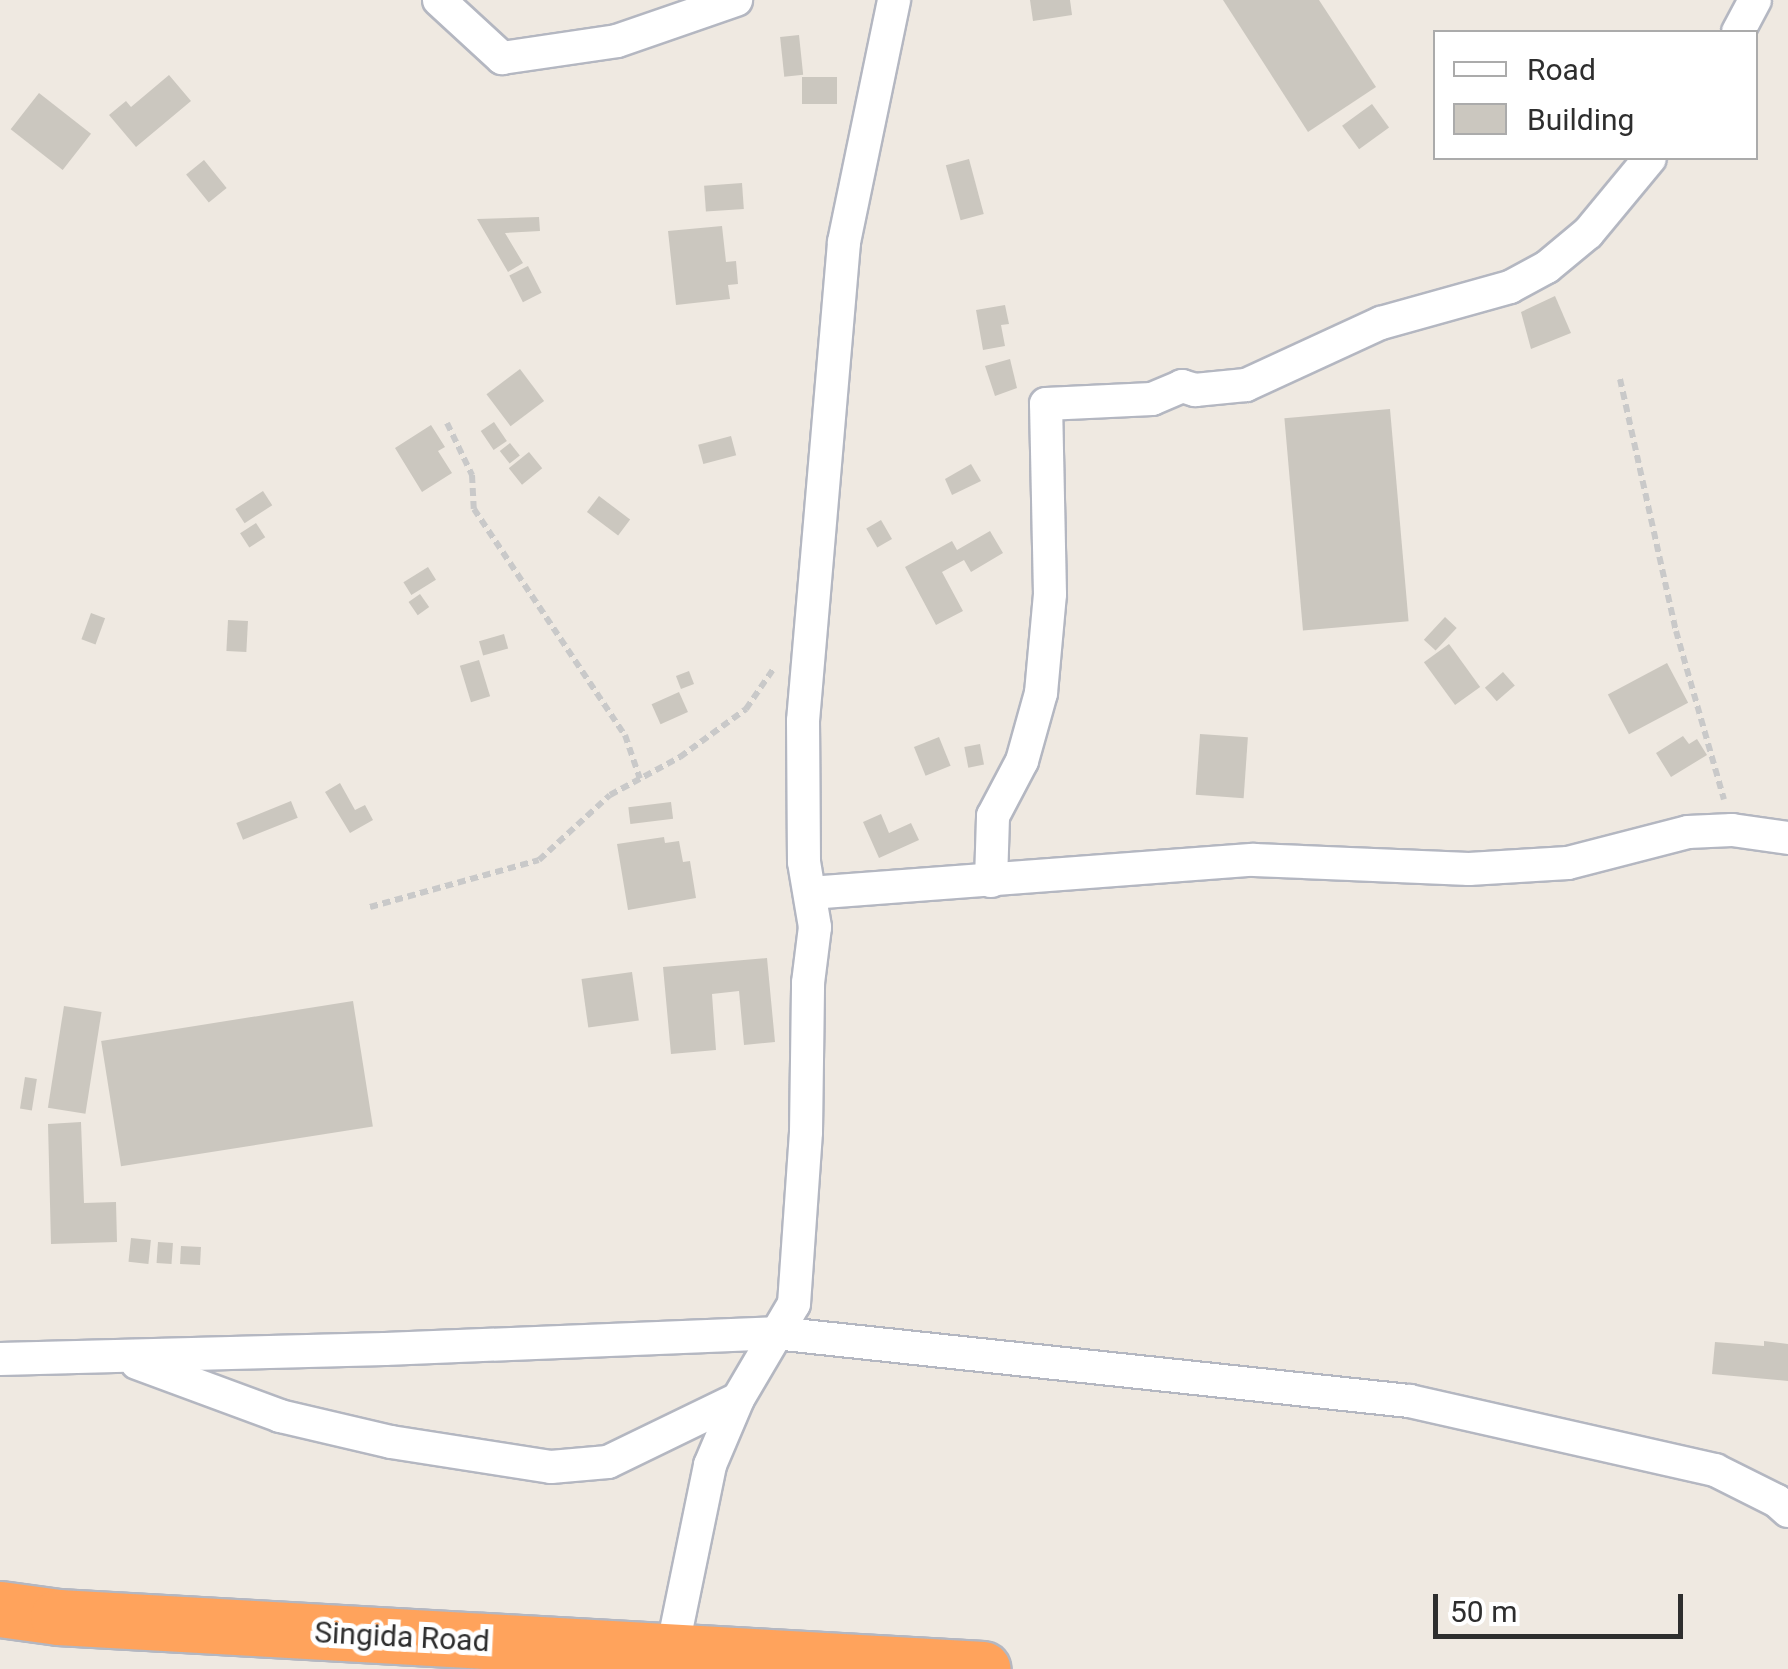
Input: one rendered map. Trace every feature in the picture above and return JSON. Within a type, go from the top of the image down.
[{"type":"highway","name":"Singida Road","points":[[0,1609],[58,1618],[670,1661],[983,1669]]},
{"type":"street","points":[[439,0],[502,58],[617,41],[736,0]]},
{"type":"street","points":[[670,1661],[693,1528],[710,1465],[738,1399],[794,1304],[806,1132],[808,984],[815,927],[804,862],[803,721],[844,242],[894,0]]},
{"type":"street","points":[[1739,30],[1756,0]]},
{"type":"street","points":[[990,881],[994,816],[1022,761],[1041,692],[1050,594],[1046,404],[1152,400],[1182,386],[1195,390],[1246,385],[1381,323],[1510,287],[1546,267],[1588,233],[1648,160]]},
{"type":"street","points":[[810,893],[1254,860],[1469,869],[1568,863],[1688,832],[1732,830],[1788,838]]},
{"type":"street","points":[[0,1359],[775,1332],[1409,1401],[1715,1470],[1777,1501],[1788,1512]]},
{"type":"street","points":[[118,1356],[280,1416],[408,1446],[551,1467],[608,1462],[738,1399]]},
{"type":"path","points":[[1620,378],[1676,631],[1732,830]]},
{"type":"path","points":[[447,424],[472,475],[474,509],[625,735],[640,778]]},
{"type":"path","points":[[370,906],[539,860],[610,796],[680,757],[746,709],[812,614]]},
{"type":"building","points":[[1030,0],[1070,0],[1072,15],[1033,21]]},
{"type":"building","points":[[1223,0],[1319,0],[1376,87],[1308,132]]},
{"type":"building","points":[[799,35],[803,75],[784,77],[780,37]]},
{"type":"building","points":[[169,75],[191,101],[136,147],[109,115],[126,101],[131,107]]},
{"type":"building","points":[[802,77],[837,77],[837,104],[802,104]]},
{"type":"building","points":[[39,93],[91,134],[63,170],[11,129]]},
{"type":"building","points":[[1372,104],[1389,127],[1359,149],[1342,126]]},
{"type":"building","points":[[969,159],[984,214],[961,220],[946,165]]},
{"type":"building","points":[[204,160],[227,188],[209,202],[186,174]]},
{"type":"building","points":[[742,183],[744,209],[706,212],[704,186]]},
{"type":"building","points":[[539,217],[540,231],[505,233],[523,263],[508,272],[477,219]]},
{"type":"building","points":[[722,226],[726,262],[736,261],[738,284],[728,285],[730,299],[676,305],[668,231]]},
{"type":"building","points":[[528,266],[542,293],[523,302],[509,276]]},
{"type":"building","points":[[1555,296],[1571,333],[1531,349],[1521,312]]},
{"type":"building","points":[[1005,305],[1009,324],[1001,325],[1005,346],[983,350],[976,310]]},
{"type":"building","points":[[1010,359],[1017,388],[995,396],[985,366]]},
{"type":"building","points":[[520,369],[544,401],[511,426],[486,394]]},
{"type":"building","points":[[1390,409],[1409,621],[1303,630],[1284,418]]},
{"type":"building","points":[[494,422],[507,441],[494,450],[481,431]]},
{"type":"building","points":[[431,425],[445,447],[438,451],[452,473],[422,492],[395,448]]},
{"type":"building","points":[[731,436],[736,455],[703,464],[698,445]]},
{"type":"building","points":[[510,443],[520,456],[510,464],[500,451]]},
{"type":"building","points":[[529,452],[542,468],[522,485],[509,468]]},
{"type":"building","points":[[971,464],[981,481],[952,495],[945,479]]},
{"type":"building","points":[[263,491],[272,505],[245,523],[235,509]]},
{"type":"building","points":[[599,496],[630,519],[618,535],[587,512]]},
{"type":"building","points":[[881,520],[892,539],[877,548],[866,528]]},
{"type":"building","points":[[256,523],[265,537],[249,548],[240,533]]},
{"type":"building","points":[[990,531],[1003,553],[971,572],[964,560],[942,572],[963,611],[936,625],[905,567],[952,541],[957,550]]},
{"type":"building","points":[[428,567],[436,580],[411,595],[403,582]]},
{"type":"building","points":[[420,594],[429,607],[418,615],[409,602]]},
{"type":"building","points":[[91,613],[105,618],[96,644],[81,639]]},
{"type":"building","points":[[1445,617],[1457,628],[1436,651],[1424,640]]},
{"type":"building","points":[[228,620],[248,621],[246,652],[226,651]]},
{"type":"building","points":[[504,634],[508,648],[483,656],[479,641]]},
{"type":"building","points":[[1449,644],[1480,687],[1455,705],[1424,662]]},
{"type":"building","points":[[479,660],[490,696],[471,702],[460,666]]},
{"type":"building","points":[[1667,663],[1688,703],[1629,734],[1608,694]]},
{"type":"building","points":[[689,671],[694,684],[681,689],[676,676]]},
{"type":"building","points":[[1503,672],[1515,686],[1497,701],[1485,688]]},
{"type":"building","points":[[679,692],[688,712],[661,724],[652,704]]},
{"type":"building","points":[[1200,734],[1248,737],[1244,798],[1196,795]]},
{"type":"building","points":[[1683,736],[1689,744],[1697,739],[1707,755],[1671,777],[1656,753]]},
{"type":"building","points":[[939,737],[951,766],[926,776],[914,747]]},
{"type":"building","points":[[980,744],[984,765],[968,768],[964,747]]},
{"type":"building","points":[[340,783],[355,810],[365,805],[373,820],[350,833],[325,792]]},
{"type":"building","points":[[291,801],[298,818],[243,840],[236,823]]},
{"type":"building","points":[[671,802],[673,819],[630,824],[628,807]]},
{"type":"building","points":[[881,814],[889,833],[911,823],[919,840],[879,858],[863,822]]},
{"type":"building","points":[[664,837],[665,843],[679,841],[683,862],[690,861],[696,898],[628,910],[617,844]]},
{"type":"building","points":[[767,958],[775,1042],[744,1045],[739,991],[712,994],[716,1050],[671,1054],[663,967]]},
{"type":"building","points":[[632,972],[639,1021],[588,1028],[581,979]]},
{"type":"building","points":[[353,1001],[373,1126],[121,1166],[101,1041]]},
{"type":"building","points":[[64,1006],[102,1012],[85,1114],[48,1108]]},
{"type":"building","points":[[25,1077],[37,1079],[32,1110],[20,1109]]},
{"type":"building","points":[[81,1122],[84,1203],[116,1202],[117,1242],[51,1244],[48,1124]]},
{"type":"building","points":[[131,1238],[151,1240],[148,1264],[128,1262]]},
{"type":"building","points":[[158,1242],[173,1243],[171,1264],[157,1263]]},
{"type":"building","points":[[181,1246],[201,1247],[200,1265],[180,1264]]},
{"type":"building","points":[[1764,1341],[1788,1344],[1788,1381],[1712,1374],[1715,1342],[1764,1346]]}]
